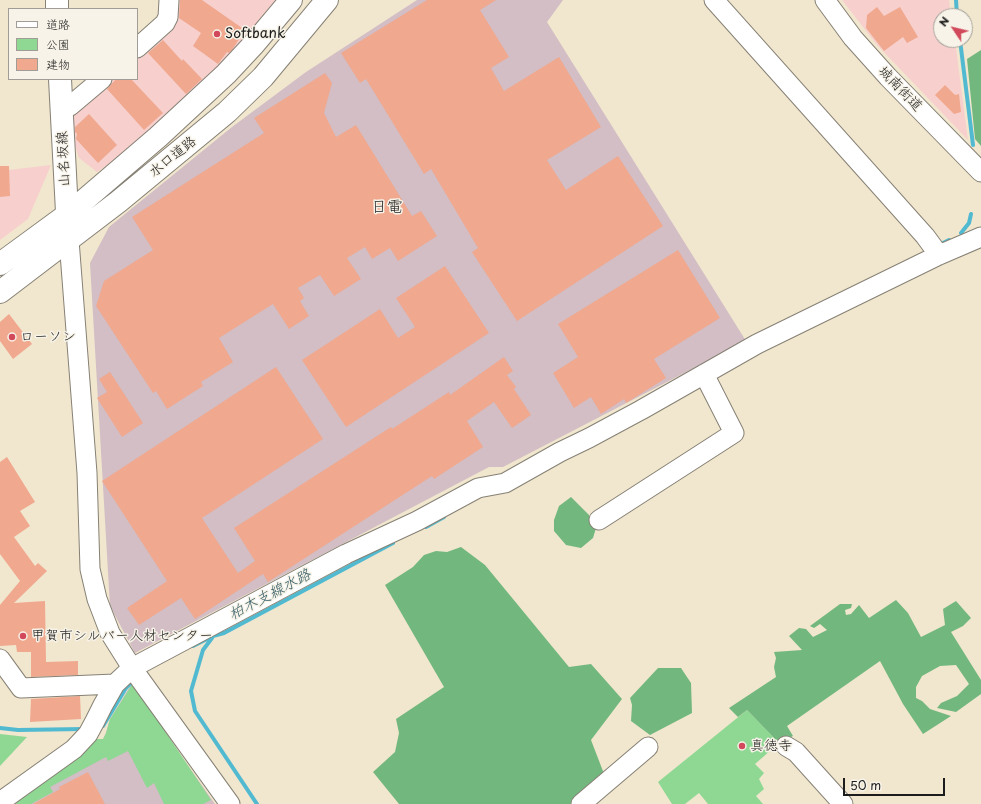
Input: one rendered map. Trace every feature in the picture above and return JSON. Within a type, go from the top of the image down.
[{"type":"main road","name":"水口道路","points":[[0,264],[67,215],[158,137],[218,82],[254,44],[291,0]]},
{"type":"main road","points":[[218,82],[226,80],[250,59],[300,0]]},
{"type":"main road","name":"水口道路","points":[[0,292],[69,240],[227,112],[263,77],[327,0]]},
{"type":"main road","name":"山名坂線","points":[[60,80],[69,240]]},
{"type":"street","points":[[138,47],[165,23],[168,17],[168,0]]},
{"type":"street","points":[[714,0],[925,236],[938,255]]},
{"type":"street","name":"城南街道","points":[[825,0],[853,38],[888,77],[981,172]]},
{"type":"street","points":[[61,108],[70,106],[101,80]]},
{"type":"street","points":[[0,802],[74,749],[92,728],[115,684],[132,668],[346,554],[417,521],[478,488],[505,483],[560,452],[602,431],[757,344],[938,255],[981,238]]},
{"type":"street","points":[[69,240],[87,473],[91,574],[95,592],[102,615],[110,633],[132,668],[230,804]]},
{"type":"street","points":[[599,520],[734,433],[704,374]]},
{"type":"street","points":[[0,659],[21,688],[115,684]]},
{"type":"street","points":[[786,746],[796,752],[844,804]]},
{"type":"street","points":[[581,804],[648,747]]},
{"type":"shaded area","points":[[173,0],[280,0],[215,72],[112,162],[97,172],[79,158],[69,127],[71,114],[110,80],[138,80],[138,54]]},
{"type":"shaded area","points":[[417,0],[563,0],[547,22],[746,341],[503,467],[489,467],[135,653],[110,606],[90,263],[109,227],[232,127],[306,72]]},
{"type":"shaded area","points":[[842,0],[949,0],[950,8],[933,8],[933,48],[956,48],[968,140],[877,45]]},
{"type":"shaded area","points":[[51,165],[28,219],[0,240],[0,171]]},
{"type":"shaded area","points":[[131,685],[215,804],[11,804],[95,739],[103,739],[110,719]]},
{"type":"green space","points":[[981,50],[981,146],[975,139],[967,59]]},
{"type":"green space","points":[[571,497],[589,515],[596,528],[593,538],[581,548],[566,545],[554,531],[554,520],[559,506]]},
{"type":"green space","points":[[461,547],[485,565],[569,667],[591,664],[622,699],[591,740],[606,779],[572,804],[399,804],[373,772],[395,752],[399,733],[396,719],[444,687],[385,585],[413,567],[424,555],[436,551],[447,552]]},
{"type":"green space","points":[[896,600],[908,613],[921,637],[945,625],[943,609],[956,601],[971,618],[963,626],[951,632],[981,680],[981,694],[956,712],[937,708],[941,703],[957,696],[969,684],[956,665],[940,666],[922,676],[916,687],[916,698],[922,701],[930,709],[951,716],[923,734],[903,704],[880,661],[787,726],[793,736],[779,743],[747,710],[738,717],[729,708],[776,677],[774,667],[776,658],[774,652],[802,650],[789,636],[799,628],[806,629],[813,637],[827,630],[820,624],[814,628],[810,626],[840,604],[852,604],[851,608],[845,610],[846,615],[851,614],[859,605],[869,618]]},
{"type":"green space","points":[[658,668],[681,668],[691,683],[692,713],[650,735],[631,721],[632,705],[630,698]]},
{"type":"green space","points":[[133,683],[211,800],[203,804],[164,804],[154,783],[147,788],[128,751],[108,761],[106,757],[50,787],[53,792],[31,804],[11,804],[95,739],[103,739],[110,719]]},
{"type":"green space","name":"真徳寺","points":[[747,710],[779,743],[755,764],[764,773],[759,779],[764,789],[756,796],[763,804],[708,804],[699,793],[685,804],[672,804],[658,782]]},
{"type":"green space","points":[[0,734],[27,737],[0,766]]},
{"type":"building","points":[[180,0],[202,0],[245,30],[232,50],[229,53],[227,52],[218,64],[193,46],[201,33],[179,18]]},
{"type":"building","points":[[427,0],[496,0],[480,10],[509,57],[491,68],[504,91],[559,57],[601,127],[547,160],[566,190],[618,156],[663,226],[517,321],[472,252],[478,248],[431,169],[424,174],[366,79],[360,83],[341,53]]},
{"type":"building","points":[[877,7],[884,16],[900,7],[918,37],[907,43],[903,37],[884,51],[866,28],[867,15]]},
{"type":"building","points":[[163,40],[182,61],[183,59],[202,79],[186,94],[148,53]]},
{"type":"building","points":[[325,73],[332,83],[324,113],[336,137],[356,125],[412,216],[421,211],[437,236],[398,261],[390,248],[372,259],[365,247],[347,258],[361,279],[334,296],[320,275],[298,288],[304,298],[300,301],[309,316],[289,329],[273,304],[219,338],[233,362],[201,382],[203,386],[167,409],[156,391],[153,393],[96,306],[104,281],[153,250],[132,217],[264,133],[254,118]]},
{"type":"building","points":[[115,80],[132,80],[163,113],[144,130],[107,89]]},
{"type":"building","points":[[945,85],[955,95],[959,94],[961,112],[954,114],[935,95]]},
{"type":"building","points":[[89,114],[117,145],[98,163],[76,139],[77,134],[75,132],[75,127]]},
{"type":"building","points":[[0,166],[9,166],[10,196],[0,197]]},
{"type":"building","points":[[678,250],[720,318],[654,359],[666,378],[626,403],[624,399],[601,414],[591,397],[574,408],[553,373],[578,357],[558,324]]},
{"type":"building","points":[[445,266],[489,333],[346,427],[302,360],[380,309],[398,338],[415,327],[396,298]]},
{"type":"building","points":[[9,314],[32,344],[13,359],[0,341],[0,322]]},
{"type":"building","points":[[504,357],[513,371],[507,375],[516,387],[514,389],[531,415],[512,428],[494,402],[467,421],[483,447],[434,479],[432,476],[268,582],[263,574],[195,619],[181,598],[139,625],[127,608],[167,581],[102,481],[276,367],[323,439],[202,518],[238,573],[255,561],[234,528],[391,427],[392,429],[449,392],[450,395]]},
{"type":"building","points":[[110,372],[143,423],[122,437],[97,398],[107,392],[99,379]]},
{"type":"building","points":[[7,457],[35,502],[20,511],[30,526],[14,537],[35,566],[38,563],[47,571],[14,603],[45,601],[46,662],[78,661],[78,675],[31,677],[31,652],[17,652],[16,645],[0,646],[0,605],[20,581],[0,554],[0,462]]},
{"type":"building","points":[[80,696],[81,719],[30,722],[31,699]]},
{"type":"building","points":[[88,772],[105,804],[33,804],[60,789],[59,787]]},
{"type":"waterway","name":"柏木支線水路","points":[[956,0],[956,8]]},
{"type":"waterway","name":"柏木支線水路","points":[[961,48],[973,145]]},
{"type":"waterway","points":[[961,233],[969,223],[971,214]]},
{"type":"waterway","name":"柏木支線水路","points":[[943,243],[949,240]]},
{"type":"waterway","name":"柏木支線水路","points":[[426,527],[444,517]]},
{"type":"waterway","name":"柏木支線水路","points":[[193,646],[213,636],[224,633],[393,543]]},
{"type":"waterway","name":"柏木支線水路","points":[[212,638],[203,650],[191,691],[195,711],[257,804]]},
{"type":"waterway","points":[[103,726],[126,688],[134,680]]},
{"type":"waterway","points":[[0,728],[18,730],[84,729]]},
{"type":"place","name":"Softbank","points":[[217,34]]},
{"type":"place","name":"ローソン","points":[[12,337]]},
{"type":"place","name":"甲賀市シルバー人材センター","points":[[23,636]]},
{"type":"place","name":"真徳寺","points":[[742,746]]},
{"type":"district","name":"日電","points":[[387,208]]}]
